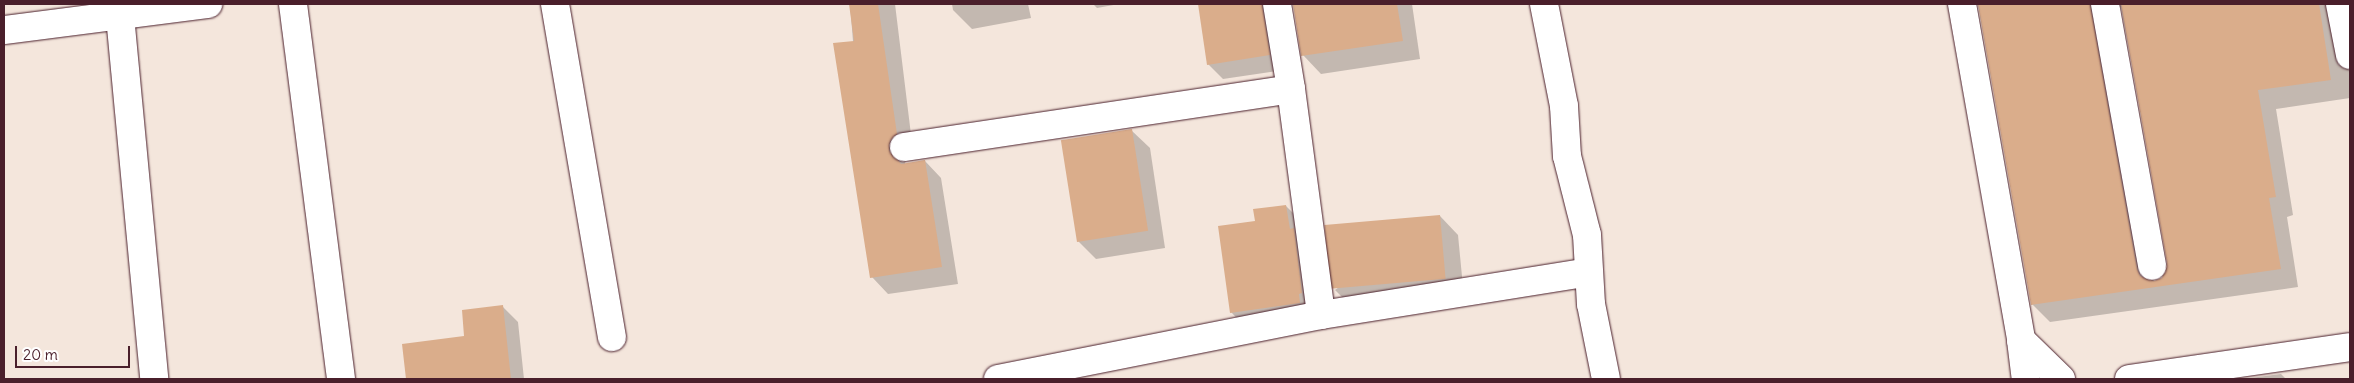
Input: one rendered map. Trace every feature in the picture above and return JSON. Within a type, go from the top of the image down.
[{"type":"street","points":[[4,30],[208,4]]},
{"type":"street","points":[[293,4],[341,379]]},
{"type":"street","points":[[556,4],[612,337]]},
{"type":"street","points":[[1277,4],[1292,89],[1321,315]]},
{"type":"street","points":[[1544,4],[1564,106],[1567,156],[1586,235],[1588,272],[1606,379]]},
{"type":"street","points":[[1962,4],[2021,340],[2026,379]]},
{"type":"street","points":[[2105,4],[2152,266]]},
{"type":"street","points":[[2340,4],[2350,55]]},
{"type":"street","points":[[120,16],[154,379]]},
{"type":"street","points":[[904,147],[1292,89]]},
{"type":"street","points":[[998,379],[1321,315],[1588,272]]},
{"type":"street","points":[[2021,340],[2061,379]]},
{"type":"street","points":[[2129,379],[2350,347]]},
{"type":"building","points":[[849,4],[878,4],[897,134],[890,141],[889,150],[901,164],[925,160],[942,267],[870,278],[833,43],[854,41]]},
{"type":"building","points":[[1198,4],[1262,4],[1270,55],[1207,65]]},
{"type":"building","points":[[1293,4],[1397,4],[1403,41],[1301,56]]},
{"type":"building","points":[[1978,4],[2090,4],[2137,269],[2140,276],[2154,281],[2162,278],[2167,263],[2121,4],[2319,4],[2331,80],[2258,90],[2276,197],[2269,198],[2281,269],[2031,305]]},
{"type":"building","points":[[1132,129],[1148,231],[1077,242],[1061,140]]},
{"type":"building","points":[[1286,205],[1290,229],[1294,228],[1302,293],[1299,294],[1300,303],[1230,313],[1218,226],[1255,221],[1253,209]]},
{"type":"building","points":[[1440,215],[1446,279],[1330,289],[1324,225]]},
{"type":"building","points":[[503,305],[511,379],[406,379],[402,344],[464,336],[462,310]]}]
